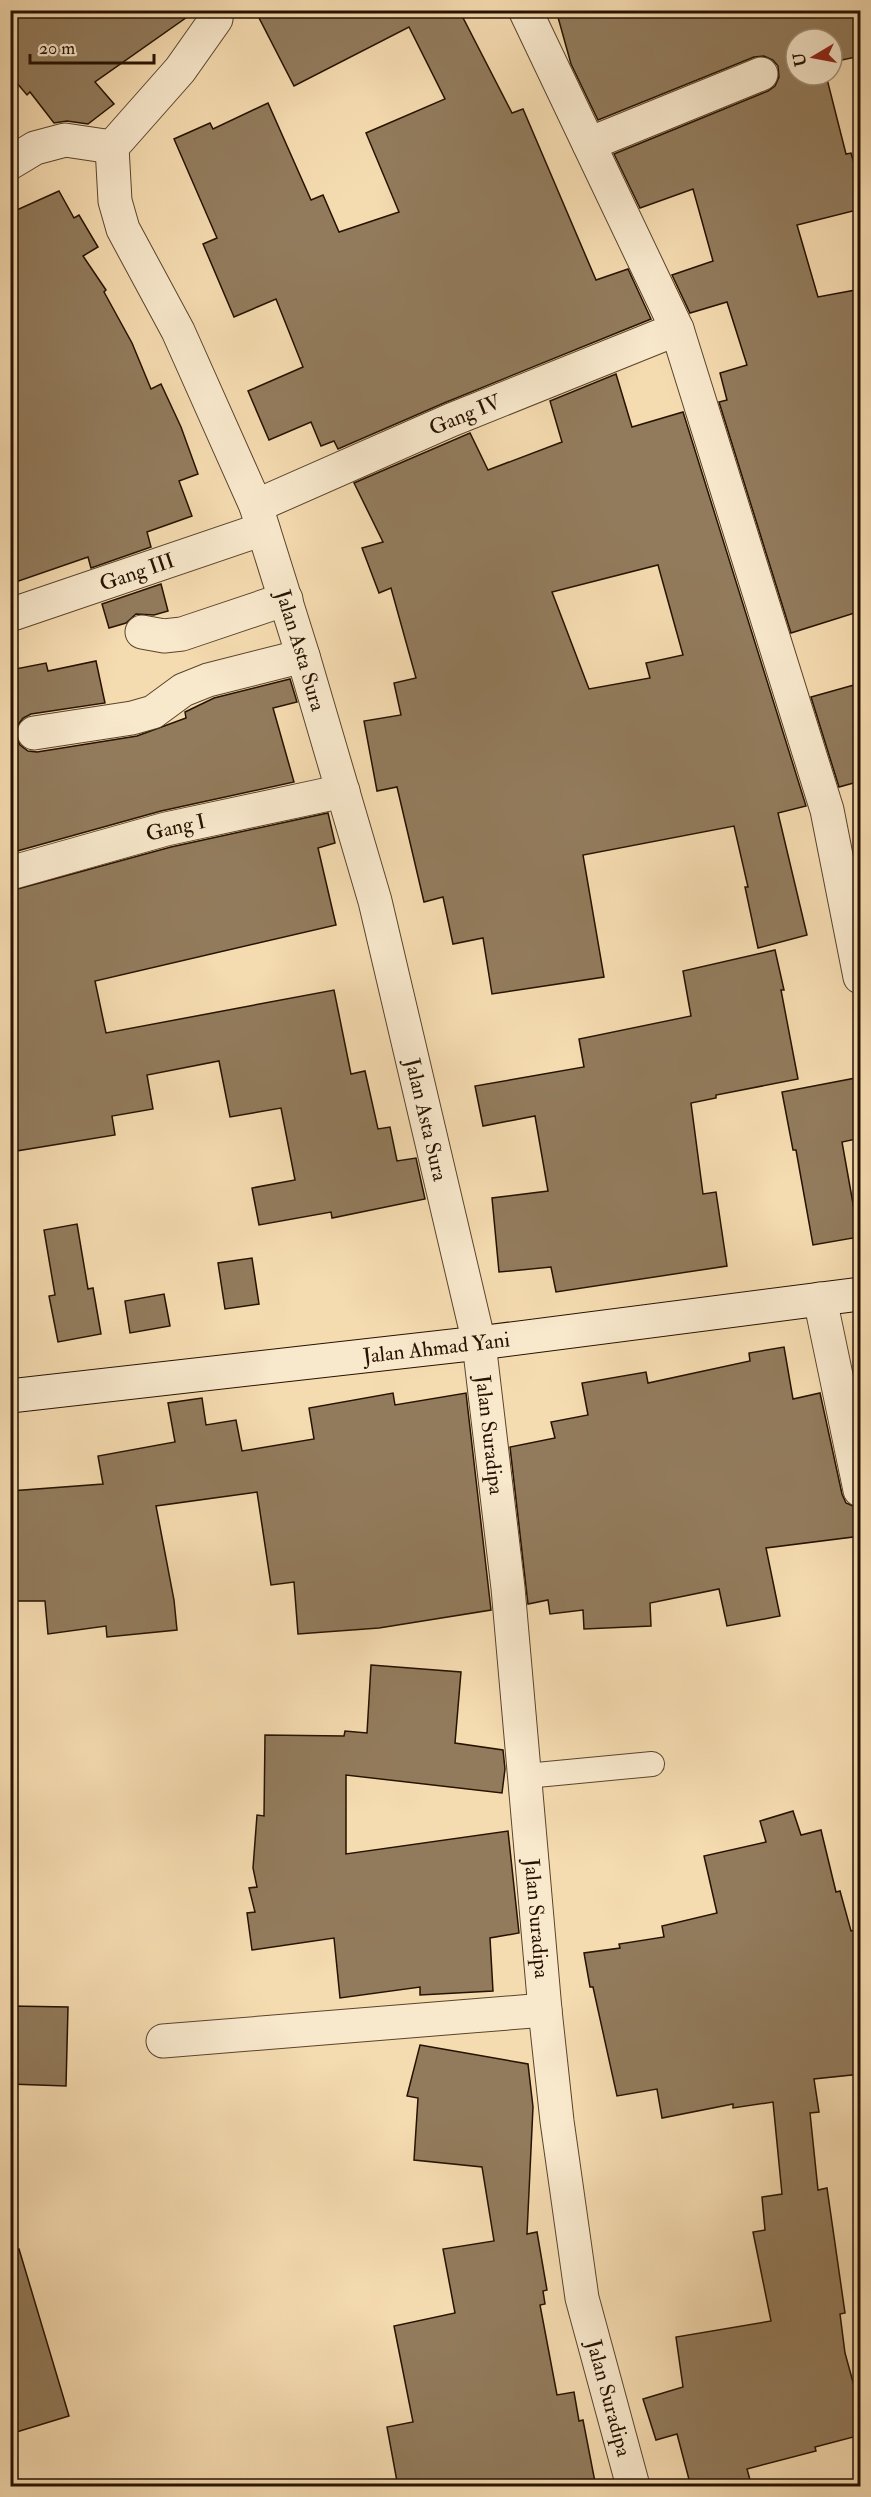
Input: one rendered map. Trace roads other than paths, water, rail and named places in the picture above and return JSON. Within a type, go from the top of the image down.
[{"type":"street","points":[[10,163],[35,148],[65,140],[112,147],[180,70],[216,19],[217,10]]},
{"type":"street","points":[[525,10],[677,329],[827,810],[860,977]]},
{"type":"street","points":[[589,144],[761,74]]},
{"type":"street","name":"Jalan Asta Sura","points":[[112,147],[115,201],[123,229],[178,331],[260,517],[286,600],[378,912],[479,1343]]},
{"type":"street","name":"Gang IV","points":[[260,517],[451,420],[677,329]]},
{"type":"street","name":"Gang III","points":[[10,615],[260,517]]},
{"type":"street","points":[[142,632],[164,636],[182,634],[286,600]]},
{"type":"street","points":[[34,733],[132,718],[153,712],[183,690],[208,680],[303,656]]},
{"type":"street","name":"Gang I","points":[[10,873],[166,829],[343,791]]},
{"type":"street","name":"Jalan Ahmad Yani","points":[[10,1396],[479,1343],[861,1294]]},
{"type":"street","points":[[820,1299],[861,1490]]},
{"type":"street","name":"Jalan Suradipa","points":[[479,1343],[508,1588],[557,2121],[582,2298],[633,2487]]},
{"type":"street","points":[[163,2041],[545,2010]]},
{"type":"lane","points":[[526,1776],[652,1764]]}]
